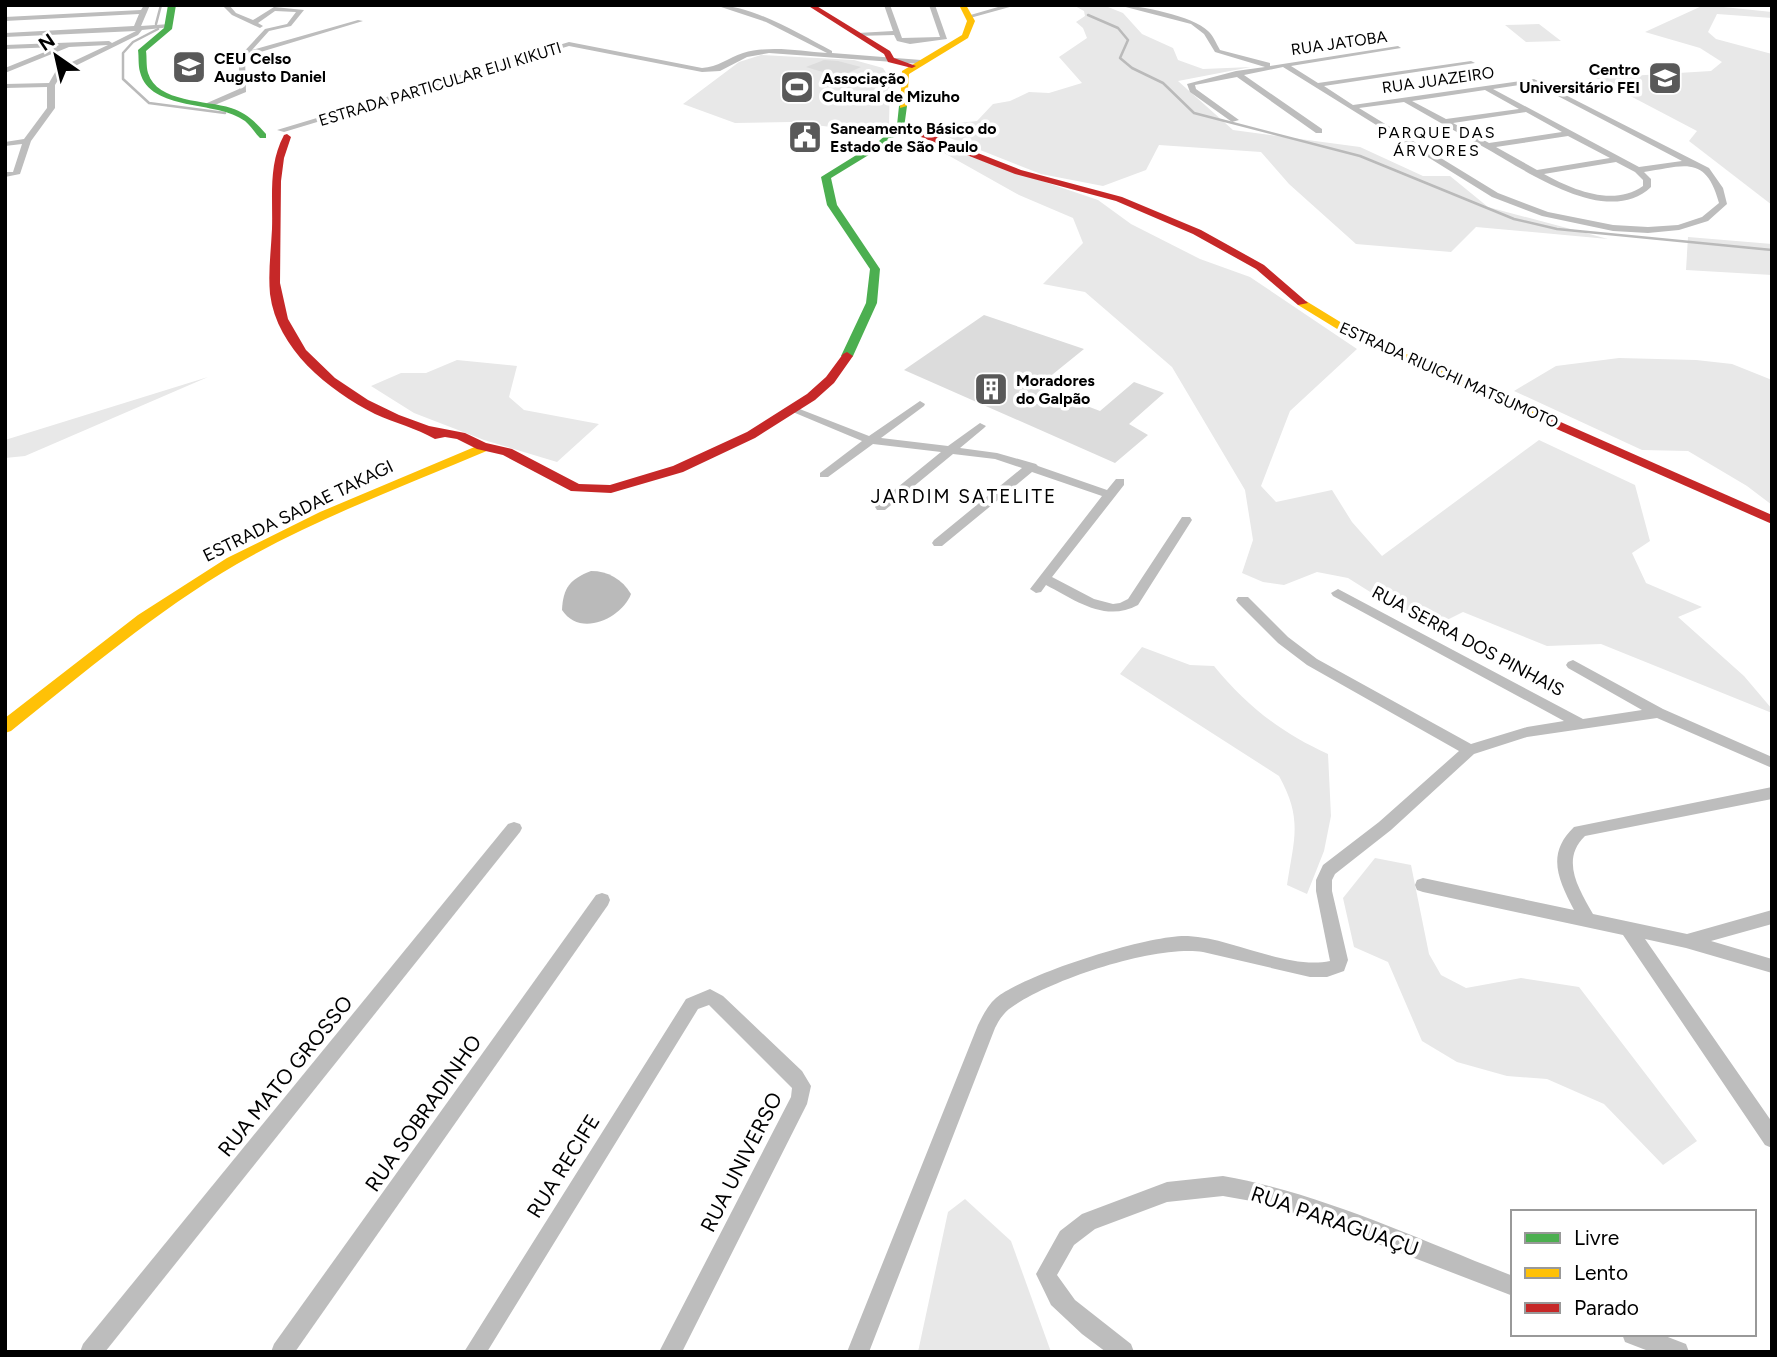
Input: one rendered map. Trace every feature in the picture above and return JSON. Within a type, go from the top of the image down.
[{"type":"street","points":[[172,5],[170,26],[144,48],[140,59],[142,74],[163,97],[241,113],[272,133],[279,160],[276,290],[280,315],[287,330],[304,352],[354,396],[373,407],[476,449],[513,454],[582,490],[619,489],[692,463],[793,410],[822,388],[842,365],[860,327],[877,276],[874,266],[831,202],[826,177],[882,143],[901,127],[903,78],[916,64],[965,36],[971,25],[966,11],[1014,5]]},
{"type":"street","points":[[225,5],[234,14],[267,30],[286,27],[301,12],[289,6],[266,12],[253,23]]},
{"type":"street","points":[[718,5],[788,30],[833,54]]},
{"type":"street","points":[[887,5],[899,40],[903,42],[944,39],[932,5]]},
{"type":"street","points":[[1121,5],[1193,23],[1207,33],[1213,47],[1224,54],[1281,65],[1504,200],[1590,225],[1663,229],[1706,220],[1717,214],[1723,204],[1719,188],[1706,170],[1692,162],[1638,170]]},
{"type":"street","points":[[809,6],[887,53],[891,60],[916,64]]},
{"type":"street","points":[[5,19],[145,9]]},
{"type":"street","points":[[5,175],[16,174],[27,141],[51,108],[51,85],[60,71],[136,34],[137,23],[145,9]]},
{"type":"street","points":[[247,51],[360,21]]},
{"type":"street","points":[[5,35],[170,26]]},
{"type":"street","points":[[210,105],[244,88],[240,61],[267,30]]},
{"type":"street","points":[[5,71],[72,43],[86,31]]},
{"type":"street","points":[[858,35],[897,33]]},
{"type":"street","points":[[5,47],[117,43]]},
{"type":"street","name":"ESTRADA PARTICULAR EIJI KIKUTI","points":[[272,133],[571,44],[702,70],[757,53],[833,54],[891,60]]},
{"type":"street","name":"RUA JATOBA","points":[[1235,120],[1190,87],[1195,82],[1281,65],[1398,48]]},
{"type":"street","points":[[5,58],[44,56],[81,59]]},
{"type":"street","points":[[1317,85],[1471,63]]},
{"type":"street","points":[[1236,74],[1319,131]]},
{"type":"street","name":"RUA JUAZEIRO","points":[[1352,107],[1532,81],[1692,162]]},
{"type":"street","points":[[5,86],[51,85]]},
{"type":"street","points":[[1404,99],[1534,173],[1583,193],[1624,197],[1639,193],[1647,187],[1647,179],[1638,170],[1484,87]]},
{"type":"street","points":[[1445,122],[1527,110]]},
{"type":"street","name":"ESTRADA RIUICHI MATSUMOTO","points":[[901,127],[1018,172],[1119,200],[1197,232],[1259,267],[1303,304],[1350,333],[1772,520]]},
{"type":"street","points":[[1488,146],[1570,134]]},
{"type":"street","points":[[5,144],[27,141]]},
{"type":"street","points":[[1534,173],[1618,159]]},
{"type":"street","points":[[824,475],[920,404]]},
{"type":"street","points":[[793,410],[869,440],[997,456],[1110,495]]},
{"type":"street","points":[[881,507],[980,426]]},
{"type":"street","name":"ESTRADA SADAE TAKAGI","points":[[5,727],[148,614],[233,561],[340,508],[476,449]]},
{"type":"street","points":[[938,543],[1032,466]]},
{"type":"street","points":[[1120,482],[1041,584],[1107,609],[1120,610],[1133,603],[1186,520]]},
{"type":"street","name":"RUA SERRA DOS PINHAIS","points":[[1338,593],[1579,723]]},
{"type":"street","points":[[1243,600],[1283,640],[1312,662],[1469,750]]},
{"type":"street","points":[[1573,665],[1658,713],[1772,763]]},
{"type":"street","points":[[858,1352],[987,1026],[994,1012],[1006,1001],[1065,975],[1169,945],[1188,943],[1228,949],[1304,970],[1334,968],[1339,960],[1337,944],[1324,891],[1324,880],[1329,870],[1385,826],[1469,750],[1502,738],[1579,723],[1658,713]]},
{"type":"street","points":[[1588,921],[1563,865],[1566,844],[1580,831],[1772,793]]},
{"type":"street","name":"RUA MATO GROSSO","points":[[91,1352],[514,828]]},
{"type":"street","points":[[1423,885],[1686,941],[1772,966]]},
{"type":"street","name":"RUA SOBRADINHO","points":[[282,1352],[602,900]]},
{"type":"street","points":[[1686,941],[1772,917]]},
{"type":"street","points":[[1630,931],[1772,1139]]},
{"type":"street","name":"RUA UNIVERSO","points":[[670,1352],[800,1098],[802,1086],[718,1001],[709,997],[692,1004]]},
{"type":"street","name":"RUA RECIFE","points":[[475,1352],[692,1004]]},
{"type":"street","name":"RUA PARAGUAÇU","points":[[1123,1352],[1061,1302],[1050,1287],[1046,1274],[1067,1238],[1090,1221],[1167,1192],[1223,1186],[1257,1192],[1318,1211],[1511,1285]]},
{"type":"street","points":[[1638,1336],[1678,1352]]},
{"type":"shaded area","points":[[1073,5],[1103,5],[1123,13],[1142,34],[1173,48],[1178,60],[1203,69],[1251,67],[1178,81],[1233,130],[1360,147],[1423,176],[1450,176],[1488,207],[1608,239],[1476,227],[1451,252],[1356,244],[1289,184],[1261,152],[1159,145],[1146,170],[1103,186],[1041,174],[922,127],[977,121],[993,104],[1010,101],[1029,92],[1049,93],[1082,83],[1059,57],[1087,38],[1083,28],[1076,22],[1085,16],[1084,11]]},
{"type":"shaded area","points":[[1704,5],[1772,12],[1772,18],[1717,14],[1708,32],[1716,39],[1772,54],[1772,205],[1689,141],[1697,131],[1596,78],[1711,71],[1722,62],[1700,48],[1645,32]]},
{"type":"shaded area","points":[[1539,24],[1561,41],[1526,42],[1505,25]]},
{"type":"shaded area","name":"Associação Cultural de Mizuho","points":[[761,55],[854,60],[883,68],[890,79],[889,125],[879,133],[791,122],[735,123],[683,104],[739,62]]},
{"type":"shaded area","points":[[921,140],[1098,200],[1131,224],[1200,259],[1250,277],[1357,349],[1290,411],[1261,486],[1276,502],[1332,490],[1352,522],[1382,556],[1539,440],[1635,485],[1650,541],[1632,553],[1646,583],[1702,607],[1678,617],[1744,676],[1772,709],[1772,713],[1601,644],[1547,646],[1463,612],[1429,629],[1348,578],[1317,572],[1284,585],[1263,582],[1242,573],[1253,540],[1245,490],[1172,367],[1085,292],[1043,284],[1083,243],[1073,218],[1019,195]]},
{"type":"shaded area","points":[[1688,237],[1772,244],[1772,275],[1686,270]]},
{"type":"shaded area","points":[[1619,358],[1732,364],[1772,380],[1772,505],[1747,486],[1688,451],[1642,450],[1514,391],[1556,366]]},
{"type":"shaded area","points":[[457,360],[517,366],[509,397],[524,410],[599,424],[557,462],[484,440],[414,413],[371,386],[401,373],[426,373]]},
{"type":"shaded area","points":[[208,377],[25,456],[5,458],[5,440]]},
{"type":"shaded area","points":[[591,571],[614,577],[631,594],[619,611],[610,617],[600,622],[579,623],[562,610],[564,596],[573,581]]},
{"type":"shaded area","points":[[1142,647],[1190,665],[1214,666],[1239,694],[1266,717],[1295,737],[1328,754],[1331,816],[1324,851],[1307,894],[1287,885],[1295,829],[1287,791],[1279,776],[1120,674]]},
{"type":"shaded area","points":[[1375,858],[1411,865],[1429,954],[1441,975],[1466,988],[1521,978],[1579,987],[1697,1141],[1663,1165],[1604,1104],[1547,1079],[1507,1076],[1457,1062],[1422,1041],[1388,962],[1354,947],[1343,898]]},
{"type":"shaded area","points":[[965,1199],[1011,1241],[1051,1352],[918,1352],[948,1212]]},
{"type":"building","name":"Associação Cultural de Mizuho","points":[[824,60],[861,67],[839,77],[806,67]]},
{"type":"building","name":"Moradores do Galpão","points":[[984,315],[1084,349],[1037,387],[1100,411],[1134,382],[1164,393],[1129,424],[1148,435],[1115,463],[904,370]]},
{"type":"waterway","points":[[156,24],[161,5]]},
{"type":"waterway","points":[[1088,15],[1118,28],[1128,40],[1120,58],[1132,68],[1163,83],[1194,113],[1360,156],[1514,219],[1557,229],[1772,250]]},
{"type":"waterway","points":[[158,29],[133,42],[123,53],[123,79],[149,103],[225,113]]},
{"type":"traffic: fast","points":[[172,5],[168,29],[142,50],[144,74],[153,88],[169,97],[230,110],[248,120],[263,136]]},
{"type":"traffic: fast","points":[[847,356],[871,303],[875,269],[832,205],[826,177],[882,143],[901,126],[903,106]]},
{"type":"traffic: slow","points":[[903,106],[905,73],[965,36],[971,21],[962,5]]},
{"type":"traffic: slow","points":[[1302,303],[1351,333],[1547,420]]},
{"type":"traffic: slow","points":[[5,727],[144,619],[232,561],[325,515],[484,447]]},
{"type":"traffic: jam","points":[[810,5],[887,53],[891,60],[912,66]]},
{"type":"traffic: jam","points":[[901,126],[1018,172],[1119,199],[1197,232],[1260,267],[1302,303]]},
{"type":"traffic: jam","points":[[287,137],[279,158],[277,181],[275,273],[277,301],[282,319],[302,352],[347,392],[380,411],[439,436]]},
{"type":"traffic: jam","points":[[429,430],[461,436],[482,446],[507,452],[576,488],[611,489],[678,469],[751,435],[811,397],[830,380],[847,356]]},
{"type":"traffic: jam","points":[[1547,420],[1772,520]]},
{"type":"place","name":"CEU Celso Augusto Daniel","points":[[189,67]]},
{"type":"place","name":"Centro Universitário FEI","points":[[1665,78]]},
{"type":"place","name":"Associação Cultural de Mizuho","points":[[797,87]]},
{"type":"place","name":"Saneamento Básico do Estado de São Paulo","points":[[805,137]]},
{"type":"place","name":"Moradores do Galpão","points":[[991,389]]},
{"type":"district","name":"PARQUE DAS ÁRVORES","points":[[1437,141]]},
{"type":"district","name":"JARDIM SATELITE","points":[[964,496]]}]
